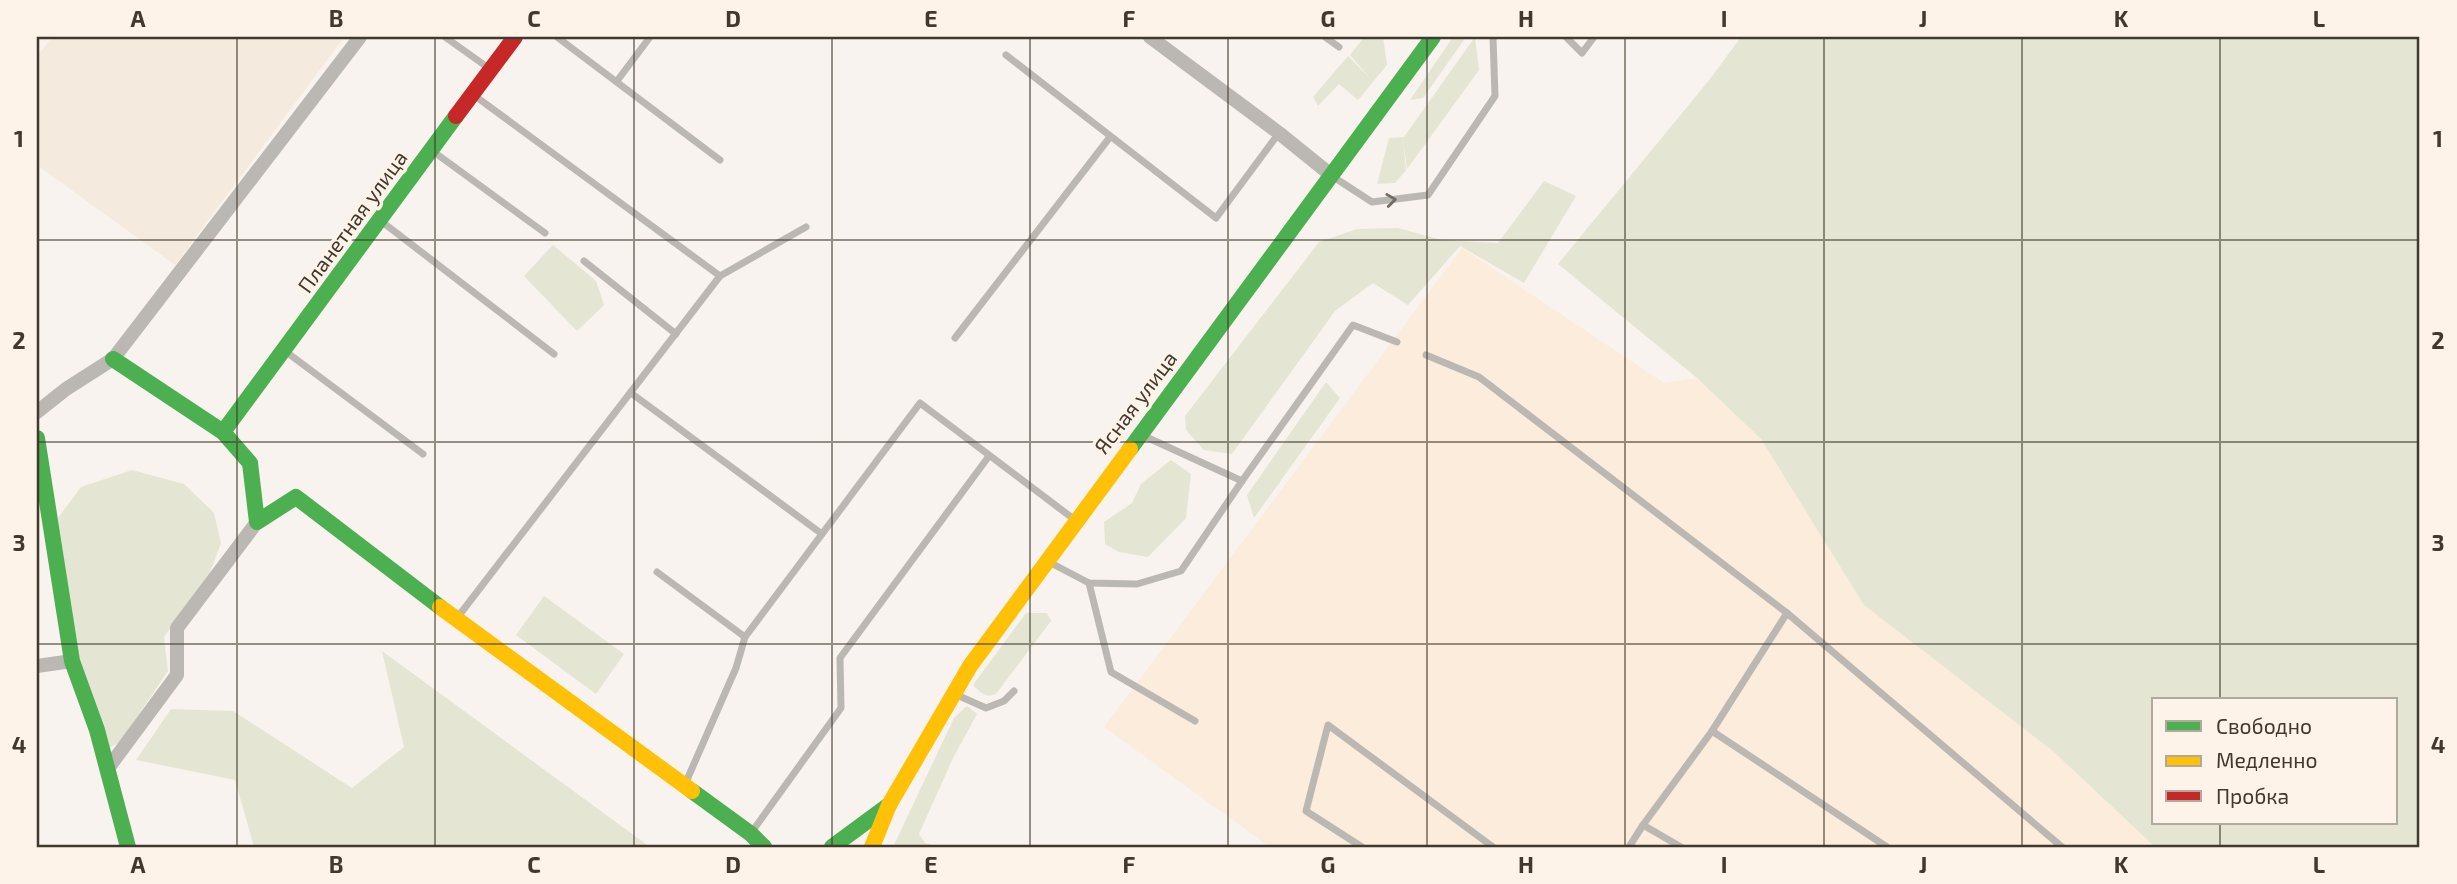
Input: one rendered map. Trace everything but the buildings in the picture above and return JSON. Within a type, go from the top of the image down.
[{"type":"street","points":[[37,412],[66,388],[113,359],[360,37]]},
{"type":"street","name":"Планетная улица","points":[[223,432],[515,37]]},
{"type":"street","points":[[1150,37],[1279,132],[1331,175]]},
{"type":"street","name":"Ясная улица","points":[[872,847],[889,805],[970,666],[1433,37]]},
{"type":"street","points":[[113,359],[223,432],[250,463],[257,522]]},
{"type":"street","points":[[37,438],[72,660],[109,767],[128,847]]},
{"type":"street","points":[[109,767],[177,675],[177,628],[257,522],[296,497],[456,619],[751,834],[764,847]]},
{"type":"street","points":[[37,666],[72,660]]},
{"type":"street","points":[[832,847],[889,805]]},
{"type":"lane","points":[[445,37],[491,69]]},
{"type":"lane","points":[[557,37],[720,160]]},
{"type":"lane","points":[[617,81],[650,37]]},
{"type":"lane","points":[[1325,37],[1339,47]]},
{"type":"lane","points":[[1331,175],[1372,202],[1428,195],[1495,96],[1493,37]]},
{"type":"lane","points":[[1566,37],[1582,53],[1594,37]]},
{"type":"lane","points":[[1006,55],[1216,218],[1279,132]]},
{"type":"lane","points":[[472,93],[720,276]]},
{"type":"lane","points":[[955,338],[1110,137]]},
{"type":"lane","points":[[431,150],[545,233]]},
{"type":"lane","points":[[380,220],[555,355]]},
{"type":"lane","points":[[456,619],[720,276],[806,227]]},
{"type":"lane","points":[[584,261],[676,334]]},
{"type":"lane","points":[[1046,560],[1089,583],[1138,584],[1181,570],[1353,325],[1397,342]]},
{"type":"lane","points":[[285,351],[423,454]]},
{"type":"lane","points":[[1426,355],[1479,377],[1787,613],[2062,847]]},
{"type":"lane","points":[[631,393],[822,534]]},
{"type":"lane","points":[[684,785],[736,668],[745,637],[920,403],[1075,520]]},
{"type":"lane","points":[[1140,434],[1242,481]]},
{"type":"lane","points":[[751,834],[841,708],[840,658],[989,456]]},
{"type":"lane","points":[[657,572],[745,637]]},
{"type":"lane","points":[[1089,583],[1111,672],[1195,721]]},
{"type":"lane","points":[[1629,847],[1712,731],[1787,613]]},
{"type":"lane","points":[[953,693],[986,708],[1004,701],[1014,691]]},
{"type":"lane","points":[[1362,847],[1306,811],[1328,725],[1493,847]]},
{"type":"lane","points":[[1712,731],[1886,847]]},
{"type":"lane","points":[[1643,825],[1681,847]]},
{"type":"shaded area","points":[[52,37],[344,37],[175,265],[37,165],[37,57]]},
{"type":"shaded area","points":[[1462,248],[1664,383],[1697,378],[1761,439],[1864,605],[2054,752],[2155,847],[1270,847],[1104,727]]},
{"type":"green space","points":[[1364,37],[1383,37],[1387,65],[1358,100],[1339,84],[1318,106],[1313,97],[1348,56],[1370,78],[1350,55]]},
{"type":"green space","points":[[1453,37],[1466,37],[1423,98],[1410,100]]},
{"type":"green space","points":[[1475,37],[1479,70],[1407,169],[1403,139],[1406,170],[1395,183],[1377,184],[1389,138],[1404,137]]},
{"type":"green space","points":[[1741,37],[2420,37],[2420,847],[2155,847],[2054,752],[1864,605],[1761,439],[1697,378],[1558,264],[1710,79]]},
{"type":"green space","points":[[1544,181],[1576,196],[1524,283],[1460,246],[1408,305],[1373,283],[1335,311],[1232,454],[1204,450],[1186,430],[1185,416],[1319,242],[1357,229],[1398,228],[1442,240],[1498,243]]},
{"type":"green space","points":[[553,245],[596,281],[604,305],[577,331],[524,276]]},
{"type":"green space","points":[[1326,382],[1340,398],[1254,518],[1247,495]]},
{"type":"green space","points":[[1171,460],[1191,474],[1186,518],[1148,557],[1119,552],[1105,544],[1104,522],[1132,503],[1141,484]]},
{"type":"green space","points":[[132,470],[184,484],[214,513],[221,543],[208,577],[164,637],[168,671],[120,742],[109,748],[78,659],[58,518],[81,487]]},
{"type":"green space","points":[[544,596],[624,654],[596,694],[516,635]]},
{"type":"green space","points":[[1026,613],[1047,613],[1051,621],[996,694],[983,694],[973,685]]},
{"type":"green space","points":[[382,651],[650,847],[254,847],[235,780],[136,760],[171,709],[233,711],[352,788],[404,747]]},
{"type":"green space","points":[[967,706],[977,714],[953,758],[919,834],[925,843],[938,847],[893,847],[954,718]]},
{"type":"traffic: fast","points":[[1130,449],[1433,37]]},
{"type":"traffic: fast","points":[[223,432],[456,116]]},
{"type":"traffic: fast","points":[[113,359],[223,432],[250,463],[257,522],[296,497],[440,607]]},
{"type":"traffic: fast","points":[[37,438],[72,661],[97,730],[128,847]]},
{"type":"traffic: fast","points":[[692,791],[751,834],[764,847]]},
{"type":"traffic: fast","points":[[832,847],[889,805]]},
{"type":"traffic: slow","points":[[872,847],[889,805],[970,666],[1130,449]]},
{"type":"traffic: slow","points":[[440,607],[692,791]]},
{"type":"traffic: jam","points":[[456,116],[515,37]]}]
